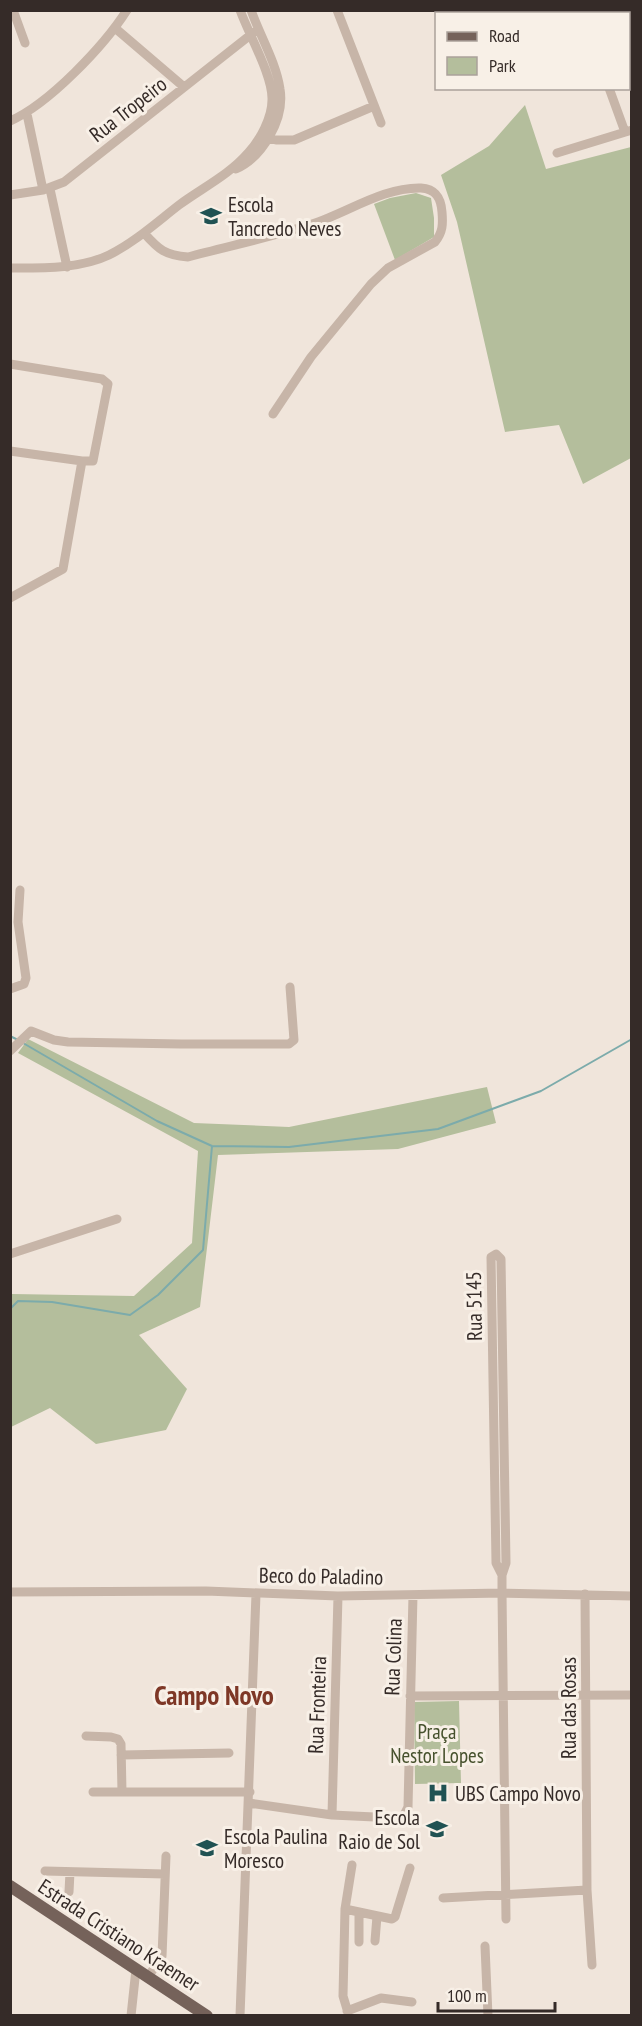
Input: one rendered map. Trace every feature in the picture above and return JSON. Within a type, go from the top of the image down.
[{"type":"main road","name":"Estrada Cristiano Kraemer","points":[[10,1886],[207,2016]]},
{"type":"street","points":[[13,10],[25,44]]},
{"type":"street","points":[[10,121],[27,114],[62,85],[115,28],[126,10]]},
{"type":"street","points":[[240,10],[254,32]]},
{"type":"street","points":[[10,268],[67,267],[108,256],[144,233],[180,204],[228,172],[265,138],[272,101],[270,82],[254,32],[250,10]]},
{"type":"street","points":[[337,10],[381,123]]},
{"type":"street","points":[[115,28],[184,87]]},
{"type":"street","name":"Rua Tropeiro","points":[[10,195],[47,189],[64,182],[254,32]]},
{"type":"street","points":[[556,153],[628,131],[610,90]]},
{"type":"street","points":[[265,138],[294,140],[374,106]]},
{"type":"street","points":[[27,114],[67,267]]},
{"type":"street","points":[[144,233],[157,247],[169,255],[188,257],[313,224],[388,194],[420,188],[433,191],[438,196],[441,203],[443,227],[441,235],[435,242],[388,268],[371,284],[311,357],[273,414]]},
{"type":"street","points":[[10,364],[102,379],[107,382],[108,387],[95,458],[92,462],[10,451]]},
{"type":"street","points":[[10,598],[63,569],[82,462]]},
{"type":"street","points":[[10,989],[24,984],[26,978],[18,922],[20,890]]},
{"type":"street","points":[[10,1051],[31,1031],[54,1040],[68,1042],[289,1044],[294,1040],[290,987]]},
{"type":"street","points":[[10,1254],[117,1219]]},
{"type":"street","name":"Rua 5145","points":[[498,1386],[491,1257],[496,1254],[501,1259],[499,1466],[506,1563],[502,1575],[506,1919]]},
{"type":"street","name":"Beco do Paladino","points":[[10,1592],[206,1592],[338,1596],[502,1593],[632,1596]]},
{"type":"street","points":[[240,2016],[256,1594]]},
{"type":"street","name":"Rua das Rosas","points":[[585,1594],[587,1890],[592,1965]]},
{"type":"street","name":"Rua Colina","points":[[249,1803],[332,1815],[396,1818],[404,1815],[408,1807],[413,1595]]},
{"type":"street","name":"Rua Fronteira","points":[[332,1815],[338,1596]]},
{"type":"street","points":[[410,1696],[632,1695]]},
{"type":"street","points":[[86,1736],[118,1739],[121,1744],[122,1792]]},
{"type":"street","points":[[121,1755],[229,1753]]},
{"type":"street","points":[[93,1792],[249,1792]]},
{"type":"street","points":[[148,1977],[162,1956],[166,1856]]},
{"type":"street","points":[[352,1865],[345,1909],[343,1996],[348,2013],[381,1998],[412,2002]]},
{"type":"street","points":[[345,1909],[388,1920],[395,1917],[410,1868]]},
{"type":"street","points":[[45,1871],[165,1874]]},
{"type":"street","points":[[69,1892],[70,1872]]},
{"type":"street","points":[[443,1898],[587,1890]]},
{"type":"street","points":[[359,1942],[360,1912]]},
{"type":"street","points":[[375,1941],[377,1916]]},
{"type":"street","points":[[485,1946],[488,2016]]},
{"type":"street","points":[[131,2016],[136,1969]]},
{"type":"green space","points":[[525,105],[546,169],[631,147],[631,458],[583,484],[559,425],[505,432],[457,222],[441,175],[489,146]]},
{"type":"green space","points":[[416,193],[431,198],[434,237],[395,260],[374,204]]},
{"type":"green space","points":[[28,1039],[194,1123],[289,1127],[487,1087],[496,1123],[398,1149],[218,1155],[200,1307],[139,1335],[187,1389],[166,1430],[96,1444],[50,1408],[11,1427],[10,1296],[12,1294],[134,1296],[192,1243],[198,1151],[18,1053]]},
{"type":"green space","name":"Praça Nestor Lopes","points":[[459,1701],[461,1783],[415,1784],[414,1702]]},
{"type":"waterway","points":[[10,1036],[18,1040]]},
{"type":"waterway","points":[[23,1043],[157,1121],[212,1146],[289,1147],[438,1129],[541,1091],[632,1039]]},
{"type":"waterway","points":[[10,1309],[18,1301],[52,1302],[130,1315],[158,1295],[203,1250],[212,1146]]},
{"type":"place","name":"Escola Tancredo Neves","points":[[211,216]]},
{"type":"place","name":"UBS Campo Novo","points":[[438,1793]]},
{"type":"place","name":"Escola Raio de Sol","points":[[437,1829]]},
{"type":"place","name":"Escola Paulina Moresco","points":[[207,1848]]},
{"type":"district","name":"Campo Novo","points":[[214,1695]]}]
